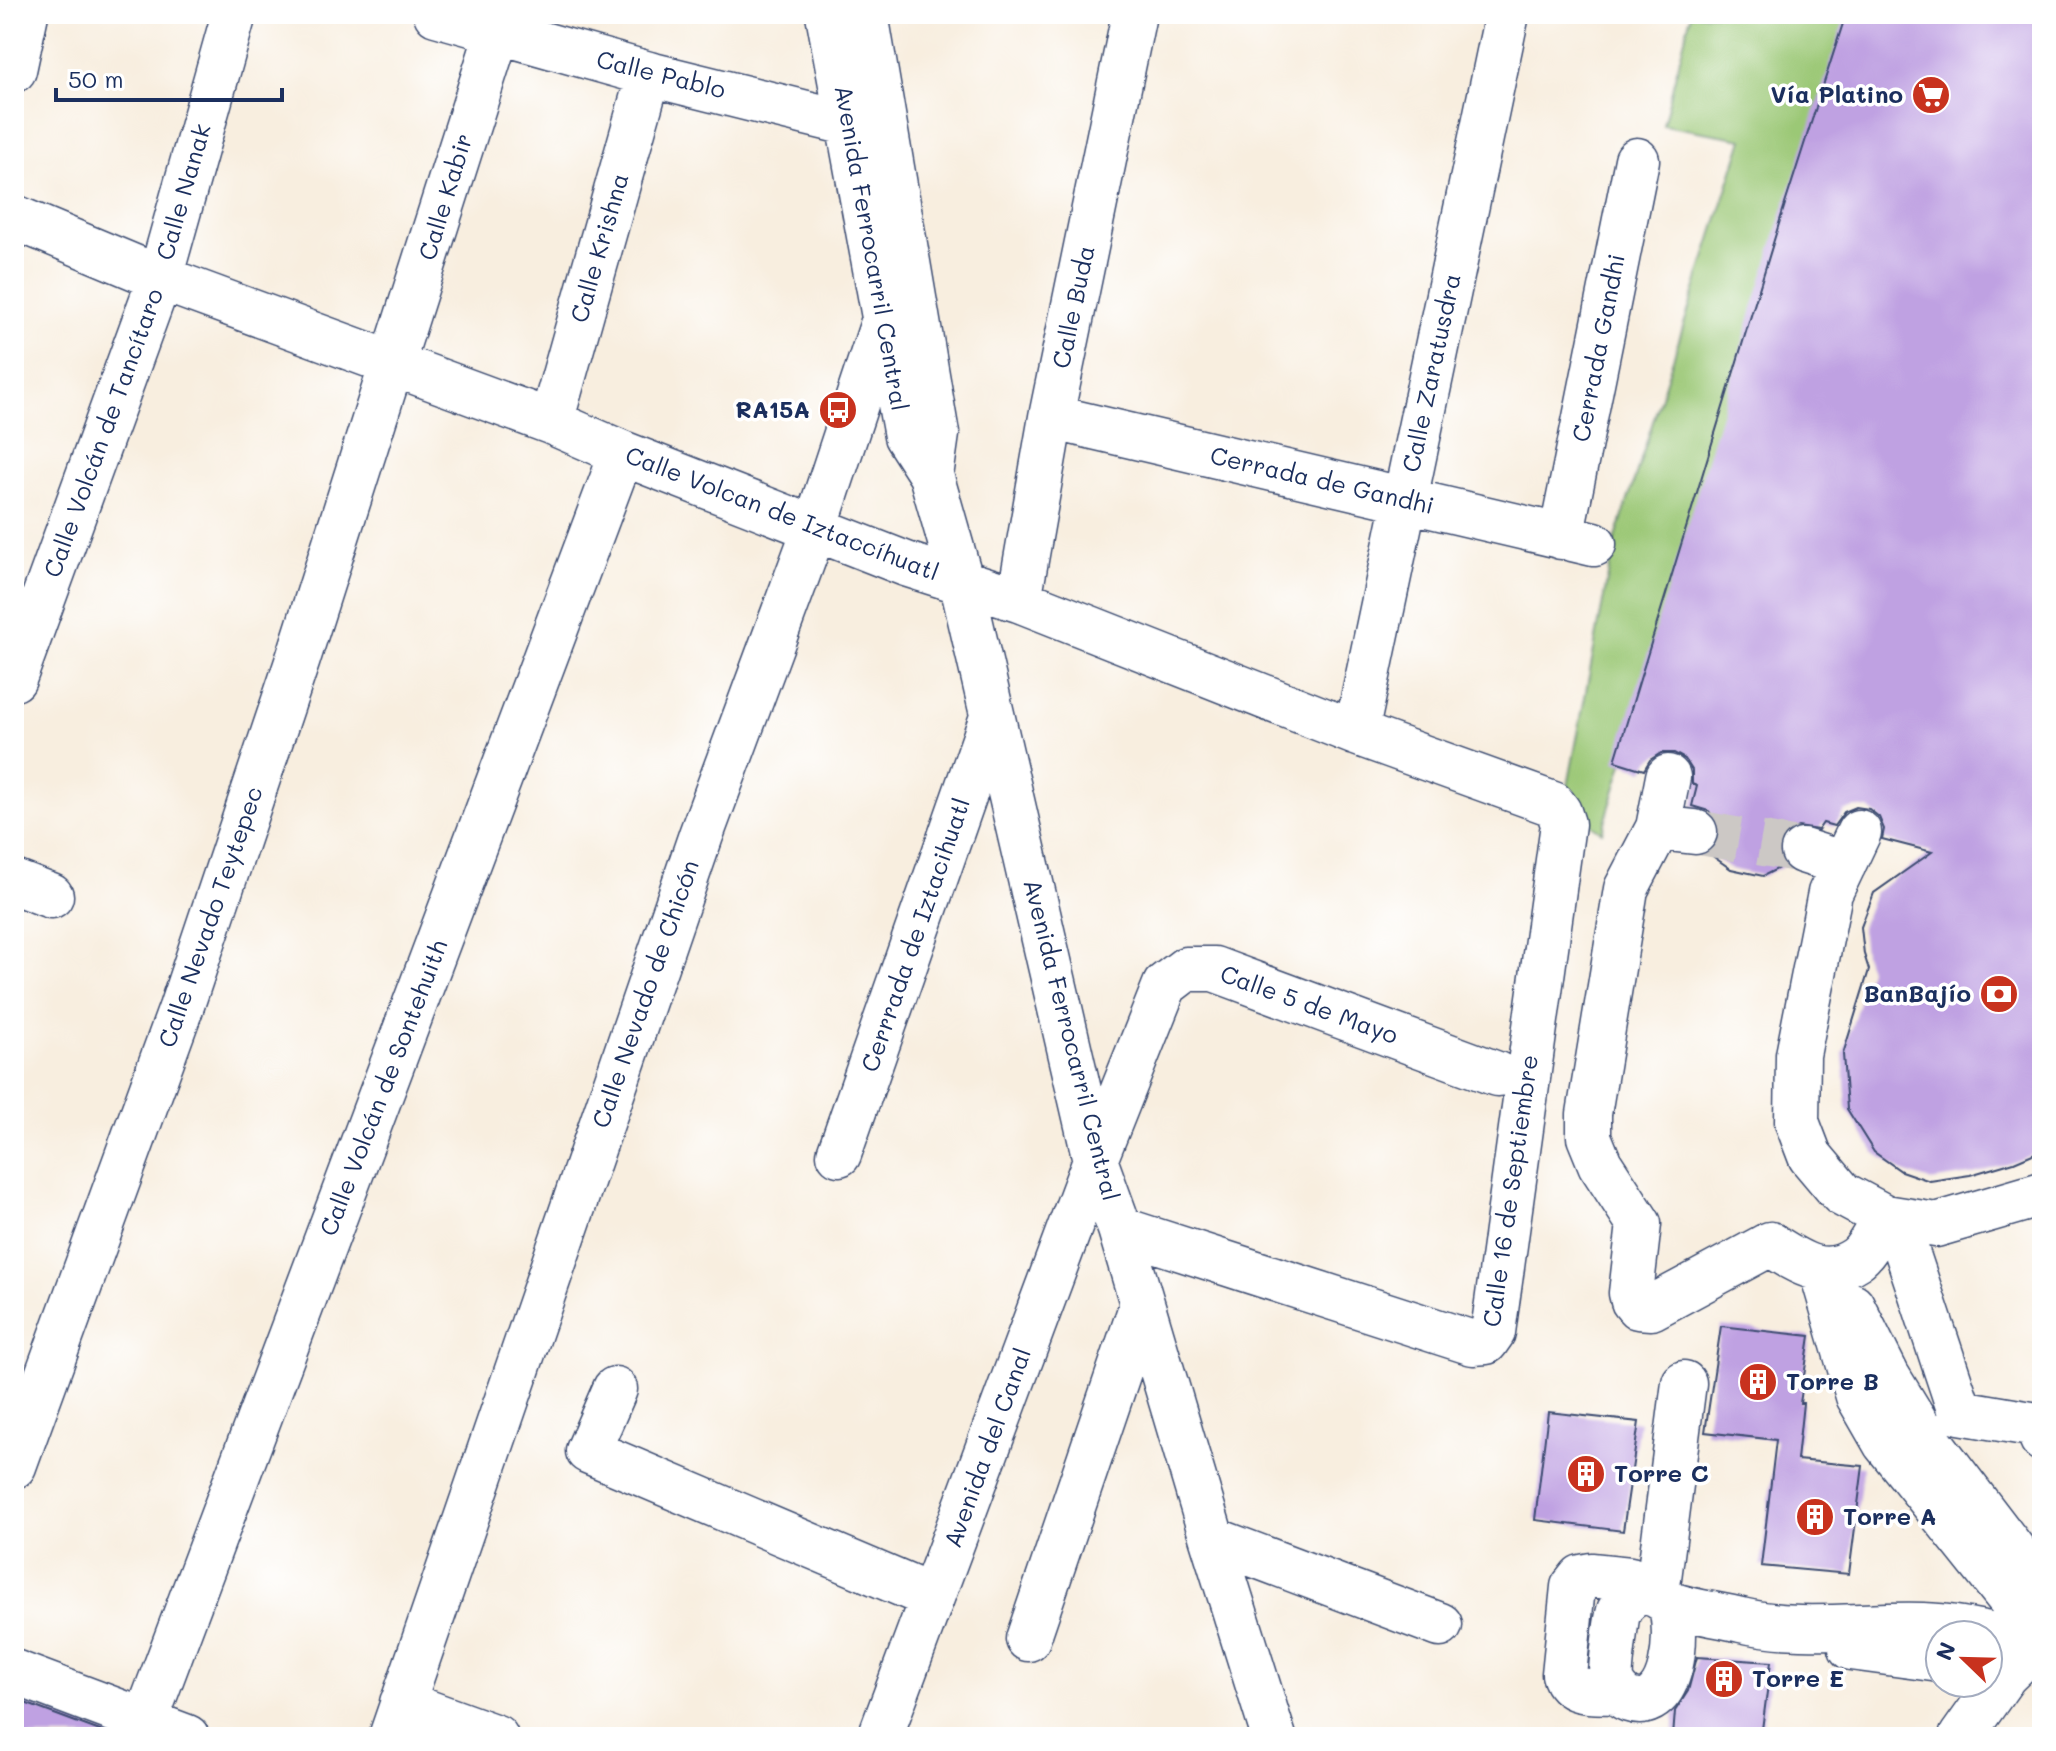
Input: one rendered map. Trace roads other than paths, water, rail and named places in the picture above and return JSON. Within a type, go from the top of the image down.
[{"type":"street","points":[[14,70],[26,14]]},
{"type":"street","name":"Calle Nanak","points":[[160,278],[234,14]]},
{"type":"street","name":"Calle Pablo","points":[[436,14],[649,74],[867,127]]},
{"type":"street","name":"Avenida Ferrocarril Central","points":[[828,14],[906,253],[937,434],[931,475]]},
{"type":"street","name":"Avenida Ferrocarril Central","points":[[866,14],[867,127],[884,319],[906,436],[931,475],[961,580],[1095,1160],[1120,1229],[1274,1737]]},
{"type":"street","name":"Calle Buda","points":[[1019,600],[1051,417],[1134,14]]},
{"type":"street","name":"Calle Zaratusdra","points":[[1356,733],[1507,14]]},
{"type":"street","name":"Calle Kabir","points":[[394,362],[498,31]]},
{"type":"street","name":"Calle Krishna","points":[[551,422],[649,74]]},
{"type":"street","name":"Cerrada Gandhi","points":[[1578,541],[1637,160]]},
{"type":"street","name":"Calle Volcan de Iztaccíhuatl","points":[[14,217],[160,278],[551,422],[622,453],[906,564],[1019,600],[1356,733],[1553,804]]},
{"type":"street","name":"Calle Nevado de Chicón","points":[[396,1720],[701,835],[815,528],[906,253]]},
{"type":"street","name":"Calle Volcán de Tancítaro","points":[[14,679],[160,278]]},
{"type":"street","name":"Calle Nevado Teytepec","points":[[14,1466],[181,1008],[394,362]]},
{"type":"street","name":"Cerrada de Gandhi","points":[[1051,417],[1578,541]]},
{"type":"street","name":"Calle Volcán de Sontehuith","points":[[170,1732],[622,453]]},
{"type":"street","name":"Cerrrada de Iztacihuatl","points":[[839,1154],[992,717]]},
{"type":"street","points":[[1668,777],[1677,830],[1626,889],[1589,1114],[1589,1137],[1600,1164],[1639,1224],[1631,1293],[1633,1301],[1638,1307],[1651,1308],[1770,1244],[1798,1262],[1831,1268],[1858,1258],[1890,1218]]},
{"type":"street","name":"Calle 16 de Septiembre","points":[[1120,1229],[1473,1343],[1486,1342],[1493,1332],[1563,824],[1553,804]]},
{"type":"street","points":[[1803,851],[1851,848],[1830,893],[1798,1055],[1797,1122],[1810,1156],[1842,1194],[1890,1218],[1936,1225],[2042,1194]]},
{"type":"street","name":"Calle 5 de Mayo","points":[[1095,1160],[1165,985],[1186,969],[1214,969],[1497,1074]]},
{"type":"street","name":"Avenida del Canal","points":[[880,1737],[1095,1160]]},
{"type":"street","points":[[1890,1218],[1960,1412],[2040,1432]]},
{"type":"street","points":[[1831,1268],[1934,1418],[2042,1560]]},
{"type":"street","points":[[1831,1268],[1888,1377],[1916,1423],[2042,1588]]},
{"type":"street","points":[[1831,1268],[1858,1396],[1885,1443],[2021,1613],[2041,1631]]},
{"type":"street","points":[[1028,1639],[1142,1304]]},
{"type":"street","points":[[1684,1383],[1660,1604],[1667,1682],[1659,1695],[1645,1702],[1629,1700],[1617,1692],[1611,1678],[1618,1612],[1627,1600],[1660,1604],[1924,1657]]},
{"type":"street","points":[[615,1389],[588,1451],[932,1597]]},
{"type":"street","points":[[1212,1539],[1440,1625]]},
{"type":"street","points":[[1660,1604],[1752,1623],[1792,1627],[1925,1625],[2041,1631]]},
{"type":"street","points":[[2004,1666],[2041,1631]]},
{"type":"street","points":[[14,1672],[170,1732]]},
{"type":"street","points":[[1961,1737],[1982,1699]]},
{"type":"street","points":[[396,1720],[496,1737]]},
{"type":"tunnel","points":[[1695,832],[1803,851]]},
{"type":"place","name":"Vía Platino","points":[[1931,95]]},
{"type":"place","name":"RA15A","points":[[838,410]]},
{"type":"place","name":"BanBajío","points":[[1999,994]]},
{"type":"place","name":"Torre B","points":[[1758,1382]]},
{"type":"place","name":"Torre C","points":[[1586,1474]]},
{"type":"place","name":"Torre A","points":[[1815,1517]]},
{"type":"place","name":"Torre E","points":[[1724,1679]]}]
